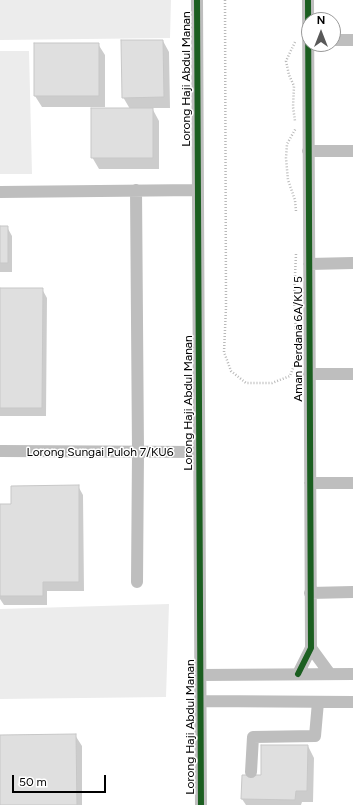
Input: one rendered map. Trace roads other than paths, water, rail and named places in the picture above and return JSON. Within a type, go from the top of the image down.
[{"type":"street","name":"Lorong Haji Abdul Manan","points":[[197,0],[201,805]]},
{"type":"street","name":"Aman Perdana 6A/KU 5","points":[[307,12],[308,0]]},
{"type":"street","points":[[341,40],[353,40]]},
{"type":"street","name":"Aman Perdana 6A/KU 5","points":[[298,674],[311,648],[308,151],[304,52]]},
{"type":"street","points":[[308,151],[353,151]]},
{"type":"street","points":[[136,190],[138,452],[137,582]]},
{"type":"street","points":[[0,192],[198,190]]},
{"type":"street","points":[[309,264],[353,263]]},
{"type":"street","points":[[309,374],[353,374]]},
{"type":"street","name":"Lorong Sungai Puloh 7/KU6","points":[[0,452],[199,452]]},
{"type":"street","points":[[310,483],[353,482]]},
{"type":"street","points":[[310,593],[353,592]]},
{"type":"street","points":[[311,648],[330,674]]},
{"type":"street","points":[[201,675],[353,674]]},
{"type":"street","points":[[201,701],[353,702]]},
{"type":"street","points":[[251,772],[253,737],[315,736],[318,702]]}]
